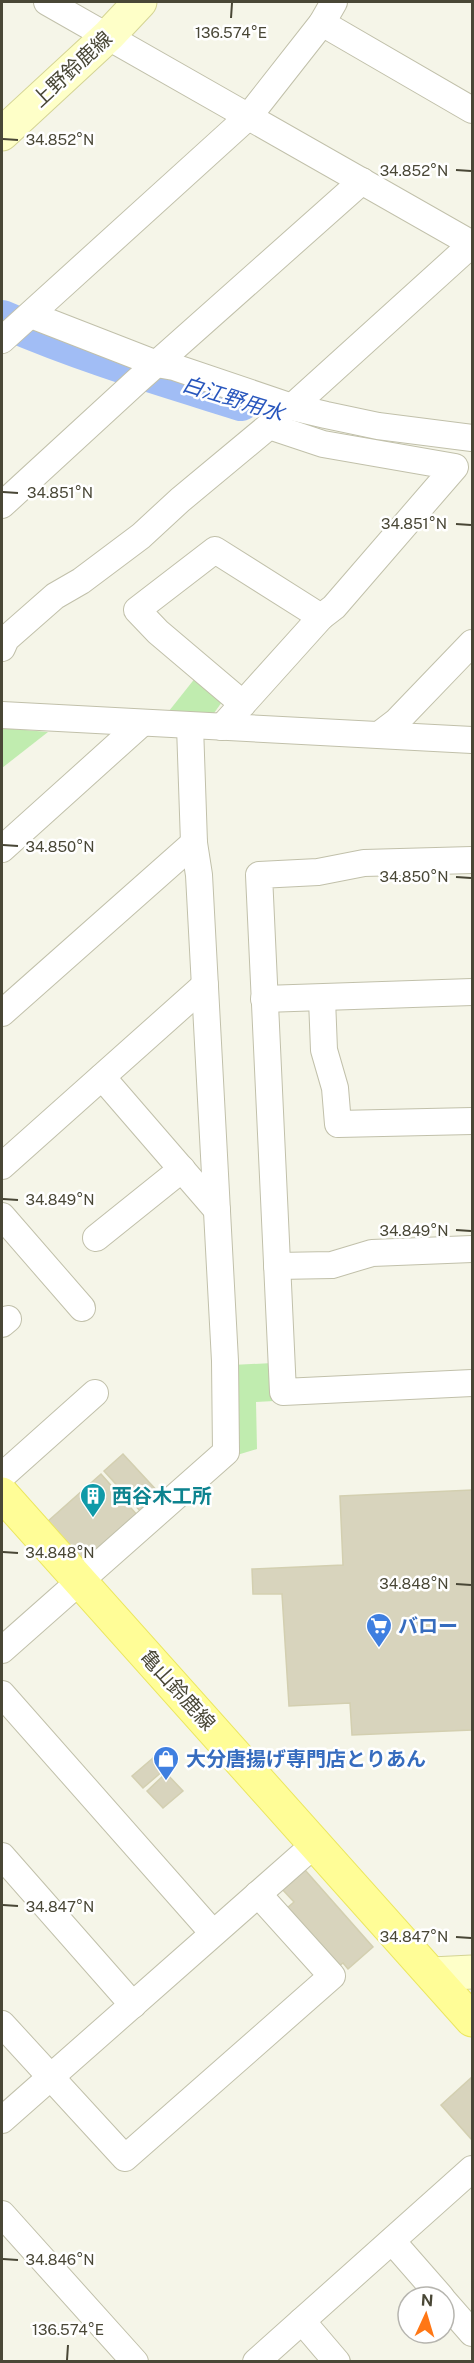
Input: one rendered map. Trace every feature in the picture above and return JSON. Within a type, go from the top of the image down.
[{"type":"main road","name":"上野鈴鹿線","points":[[2,134],[109,35],[140,2]]},
{"type":"main road","name":"亀山鈴鹿線","points":[[2,1494],[472,2020]]},
{"type":"main road","points":[[432,1974],[472,1972]]},
{"type":"street","points":[[46,2],[109,35],[472,244],[292,407]]},
{"type":"street","points":[[17,326],[249,116],[328,12],[472,110]]},
{"type":"street","points":[[2,505],[137,381],[362,181]]},
{"type":"street","points":[[17,326],[174,367],[292,407],[378,426],[472,438]]},
{"type":"street","points":[[2,648],[6,639],[56,596],[81,581],[141,536],[180,500],[269,426],[323,444],[464,464]]},
{"type":"street","points":[[222,727],[464,464]]},
{"type":"street","points":[[243,704],[158,633],[138,610],[215,550],[321,617]]},
{"type":"street","points":[[380,734],[397,721],[472,643]]},
{"type":"street","points":[[2,715],[472,740]]},
{"type":"street","points":[[2,849],[142,723]]},
{"type":"street","points":[[2,1650],[226,1452],[225,1361],[199,875],[194,843],[190,726]]},
{"type":"street","points":[[2,1012],[194,843]]},
{"type":"street","points":[[472,860],[364,863],[318,872],[259,875],[283,1392],[472,1383]]},
{"type":"street","points":[[2,1167],[205,985]]},
{"type":"street","points":[[264,999],[322,999],[472,992]]},
{"type":"street","points":[[322,999],[324,1050],[335,1088],[338,1124],[472,1121]]},
{"type":"street","points":[[102,1077],[217,1210]]},
{"type":"street","points":[[96,1238],[182,1169]]},
{"type":"street","points":[[2,1216],[82,1308]]},
{"type":"street","points":[[277,1266],[332,1265],[372,1253],[472,1249]]},
{"type":"street","points":[[2,1476],[95,1393]]},
{"type":"street","points":[[2,1694],[213,1934]]},
{"type":"street","points":[[2,2120],[315,1844]]},
{"type":"street","points":[[2,1856],[133,2005]]},
{"type":"street","points":[[2,2024],[124,2158],[332,1976],[258,1894]]},
{"type":"street","points":[[256,2361],[472,2169]]},
{"type":"street","points":[[2,2214],[135,2361]]},
{"type":"street","points":[[392,2241],[430,2285]]},
{"type":"street","points":[[456,2315],[472,2333]]},
{"type":"street","points":[[302,2321],[337,2361]]},
{"type":"green space","points":[[196,677],[224,699],[212,716],[171,714],[169,711]]},
{"type":"green space","points":[[2,728],[48,732],[2,768]]},
{"type":"green space","points":[[273,1363],[274,1401],[256,1402],[257,1449],[237,1455],[232,1365]]},
{"type":"building","points":[[123,1454],[160,1494],[141,1512],[104,1471]]},
{"type":"building","name":"西谷木工所","points":[[101,1474],[138,1516],[86,1564],[47,1522]]},
{"type":"building","name":"バロー","points":[[472,1490],[472,1730],[352,1735],[350,1703],[289,1706],[282,1594],[253,1594],[252,1569],[343,1565],[340,1496]]},
{"type":"building","points":[[153,1758],[164,1770],[143,1788],[132,1776]]},
{"type":"building","name":"大分唐揚げ専門店とりあん","points":[[166,1773],[183,1791],[163,1808],[147,1791]]},
{"type":"building","points":[[305,1870],[373,1947],[348,1969],[343,1963],[339,1966],[287,1908],[294,1902],[282,1889]]},
{"type":"building","points":[[472,2077],[472,2140],[441,2105]]},
{"type":"waterway","name":"白江野用水","points":[[2,319],[90,354],[241,402]]},
{"type":"place","name":"西谷木工所","points":[[93,1519]]},
{"type":"place","name":"バロー","points":[[379,1649]]},
{"type":"place","name":"大分唐揚げ専門店とりあん","points":[[166,1782]]}]
